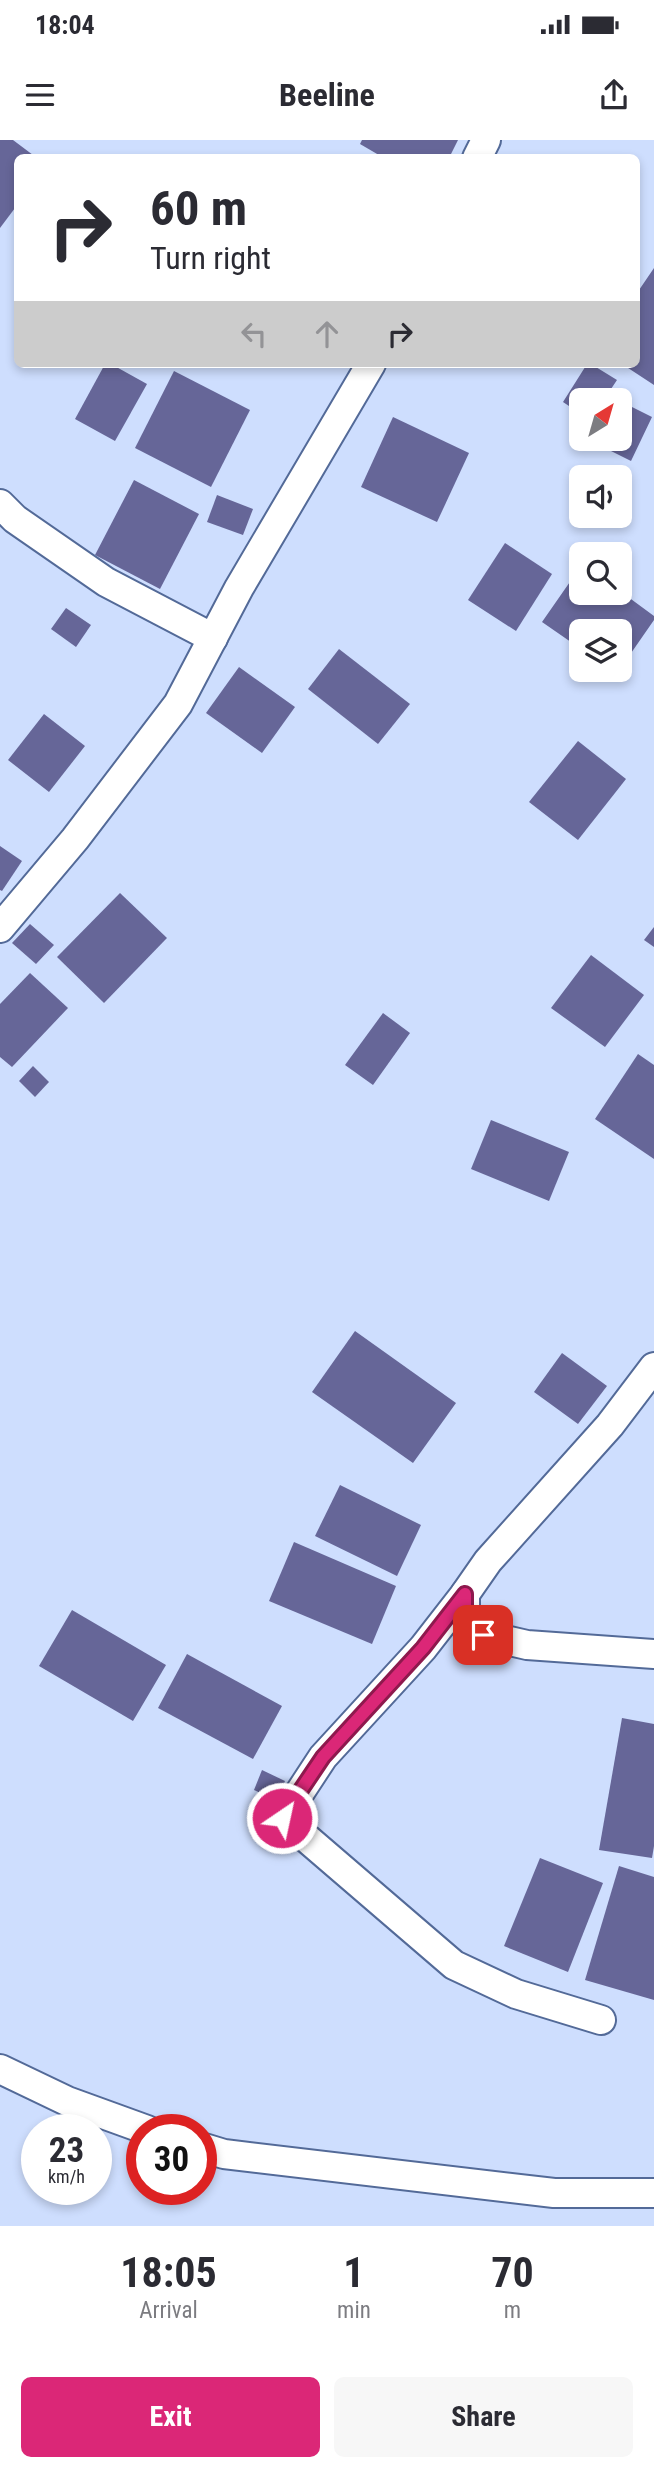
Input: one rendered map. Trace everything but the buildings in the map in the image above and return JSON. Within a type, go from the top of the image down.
[{"type":"street","points":[[0,928],[75,839],[178,704],[239,588],[369,368]]},
{"type":"street","points":[[0,504],[15,519],[106,582],[213,638]]},
{"type":"street","points":[[601,2020],[516,1994],[454,1965],[282,1818],[323,1757],[423,1648],[488,1561],[610,1425],[654,1367]]},
{"type":"street","points":[[465,1594],[465,1620],[483,1635],[527,1645],[654,1654]]},
{"type":"street","points":[[0,2069],[67,2101],[126,2122]]},
{"type":"street","points":[[217,2152],[554,2193],[654,2193]]},
{"type":"route","points":[[282,1818],[323,1757],[423,1648],[465,1594],[465,1620],[483,1635]]}]
